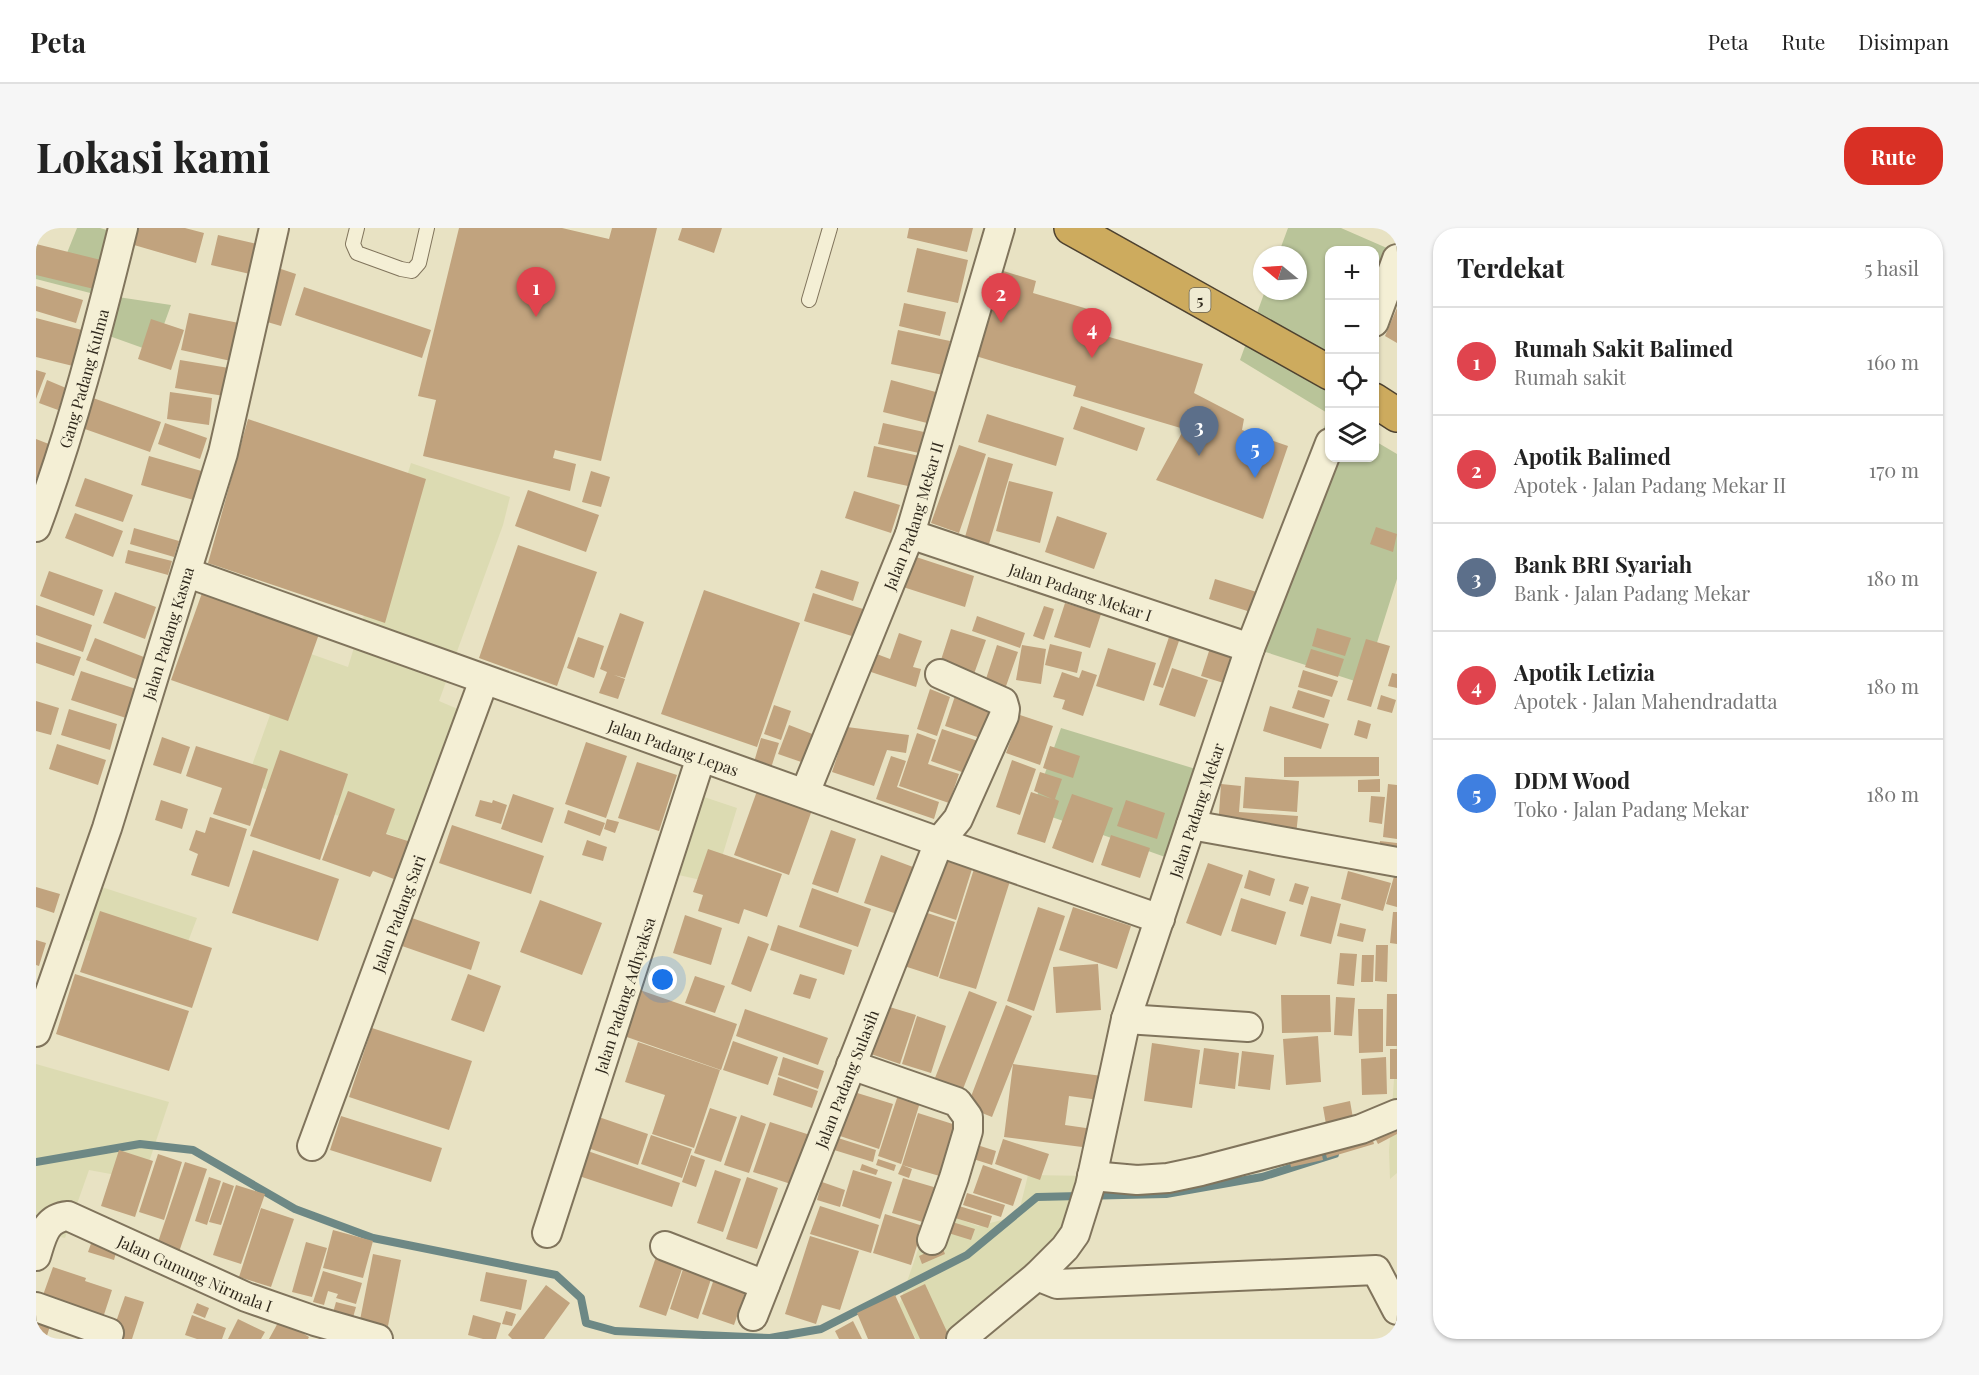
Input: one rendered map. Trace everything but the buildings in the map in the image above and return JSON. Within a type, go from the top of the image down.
[{"type":"highway","name":"5","points":[[1071,228],[1325,371]]},
{"type":"highway","points":[[1379,403],[1397,415]]},
{"type":"street","name":"Gang Padang Kulma","points":[[36,527],[56,472],[94,343],[123,228]]},
{"type":"street","name":"Jalan Padang Kasna","points":[[36,1032],[107,828],[188,573],[223,453],[273,228]]},
{"type":"street","name":"Jalan Padang Mekar II","points":[[805,793],[910,534],[1000,228]]},
{"type":"street","points":[[1379,308],[1397,259]]},
{"type":"street","name":"Jalan Padang Mekar","points":[[1037,1276],[1065,1248],[1075,1234],[1091,1181],[1126,1019],[1250,648],[1325,453]]},
{"type":"street","name":"Jalan Padang Mekar I","points":[[910,534],[1250,648]]},
{"type":"street","name":"Jalan Padang Lepas","points":[[188,573],[939,843],[1160,919]]},
{"type":"street","name":"Jalan Padang Sulasih","points":[[753,1316],[939,843],[958,819],[980,774],[1005,710],[1003,702],[940,674]]},
{"type":"street","name":"Jalan Padang Sari","points":[[312,1146],[484,681]]},
{"type":"street","name":"Jalan Padang Adhyaksa","points":[[547,1233],[702,757]]},
{"type":"street","points":[[1191,825],[1397,862]]},
{"type":"street","points":[[1126,1019],[1248,1027]]},
{"type":"street","points":[[851,1065],[957,1101],[968,1117],[968,1131],[957,1169],[932,1240]]},
{"type":"street","points":[[1091,1181],[1168,1178],[1201,1172],[1361,1129],[1397,1114]]},
{"type":"street","name":"Jalan Gunung Nirmala I","points":[[36,1256],[44,1230],[52,1221],[68,1216],[246,1297],[315,1321],[378,1339]]},
{"type":"street","points":[[665,1246],[765,1285]]},
{"type":"street","points":[[961,1339],[1037,1276],[1057,1284],[1376,1270],[1397,1310]]},
{"type":"street","points":[[36,1307],[109,1333]]},
{"type":"lane","points":[[357,228],[353,244],[357,253],[412,271],[419,263],[427,228]]},
{"type":"lane","points":[[809,300],[830,228]]},
{"type":"green space","points":[[77,228],[100,228],[110,231],[98,294],[171,305],[154,352],[87,328],[98,295],[36,279],[36,246],[67,253]]},
{"type":"green space","points":[[1288,228],[1341,228],[1396,252],[1379,293],[1379,246],[1325,246],[1325,412],[1240,360],[1262,300],[1307,300],[1307,246],[1281,246]]},
{"type":"green space","points":[[1325,425],[1325,462],[1379,462],[1379,443],[1397,454],[1397,579],[1364,684],[1244,645]]},
{"type":"green space","points":[[411,463],[510,497],[503,525],[439,701],[460,710],[413,843],[246,782],[294,648],[348,667]]},
{"type":"green space","points":[[1061,728],[1199,770],[1168,858],[1032,810]]},
{"type":"green space","points":[[689,792],[737,808],[714,883],[661,871]]},
{"type":"green space","points":[[80,880],[197,918],[178,968],[63,933]]},
{"type":"green space","points":[[1397,1036],[1397,1173],[1390,1179],[1389,1151]]},
{"type":"green space","points":[[36,1064],[169,1102],[143,1180],[89,1170],[65,1238],[47,1234],[36,1268]]},
{"type":"green space","points":[[1028,1175],[1091,1176],[1084,1237],[969,1339],[916,1339],[898,1308],[932,1209],[978,1226],[1018,1216]]},
{"type":"waterway","points":[[36,1162],[140,1144],[193,1150],[295,1209],[373,1238],[556,1275],[581,1298],[586,1323],[615,1331],[770,1338],[821,1329],[967,1255],[1037,1197],[1166,1194],[1262,1177],[1335,1154]]},
{"type":"place","name":"Rumah Sakit Balimed","points":[[536,317]]},
{"type":"place","name":"Apotik Balimed","points":[[1001,323]]},
{"type":"place","name":"Apotik Letizia","points":[[1092,358]]},
{"type":"place","name":"Bank BRI Syariah","points":[[1199,456]]},
{"type":"place","name":"DDM Wood","points":[[1255,478]]}]
